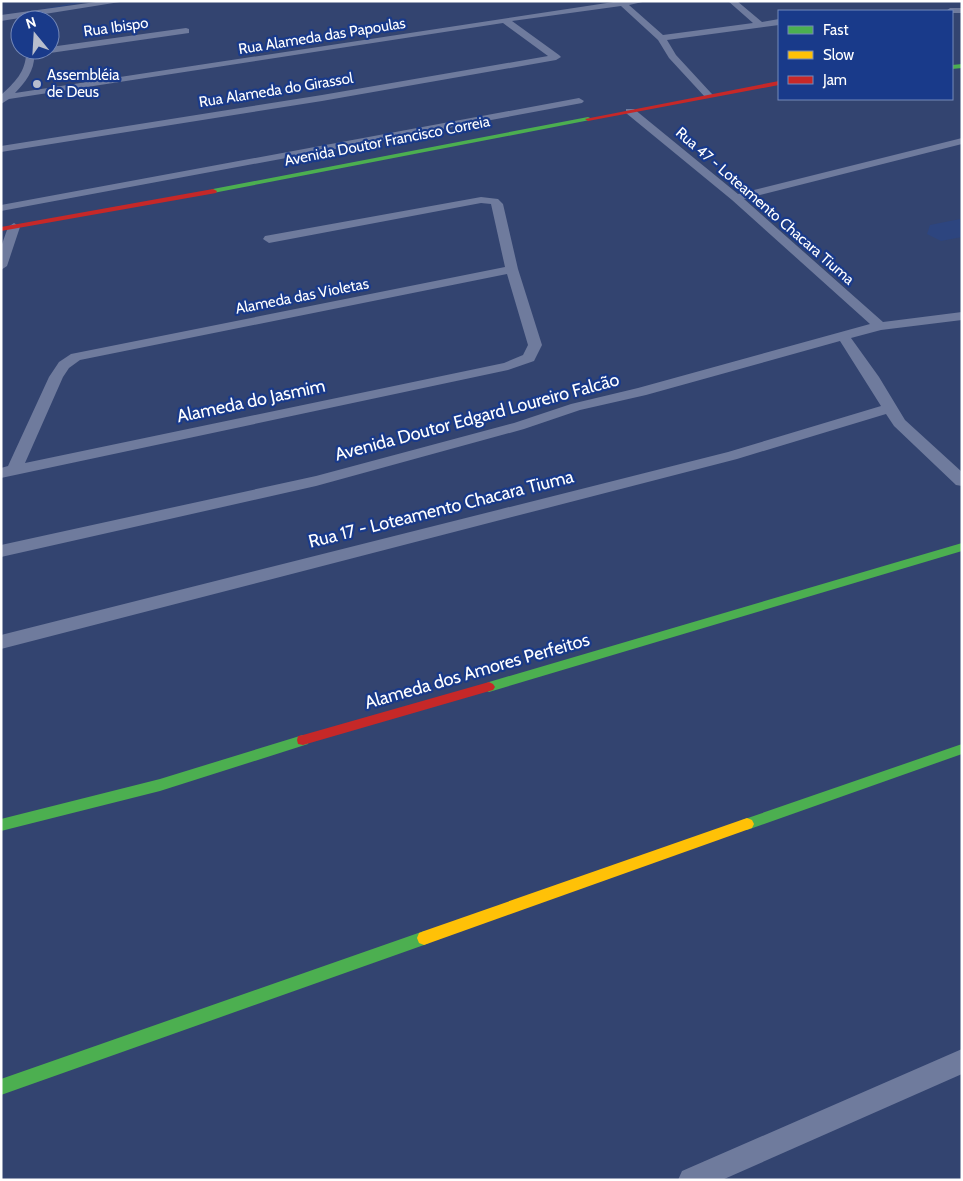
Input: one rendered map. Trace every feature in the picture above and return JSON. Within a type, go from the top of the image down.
[{"type":"street","points":[[60,11],[122,1]]},
{"type":"street","points":[[563,1],[576,10]]},
{"type":"street","name":"Rua Alameda das Papoulas","points":[[3,99],[643,1]]},
{"type":"street","points":[[732,1],[760,24]]},
{"type":"street","points":[[624,5],[661,38],[672,56],[708,95]]},
{"type":"street","name":"Rua Alameda do Girassol","points":[[1,148],[312,100],[556,57],[507,22]]},
{"type":"street","points":[[661,38],[778,22]]},
{"type":"street","name":"Rua Ibispo","points":[[60,48],[186,31]]},
{"type":"street","points":[[3,99],[30,69],[32,60]]},
{"type":"street","name":"Avenida Doutor Francisco Correia","points":[[1,229],[778,83]]},
{"type":"street","points":[[1,208],[579,101]]},
{"type":"street","name":"Rua 47 - Loteamento Chacara Tiuma","points":[[630,111],[736,198],[880,326]]},
{"type":"street","points":[[736,198],[962,141]]},
{"type":"street","name":"Alameda do Jasmim","points":[[8,472],[508,366],[529,358],[536,345],[512,269],[497,204],[491,200],[480,200],[269,239]]},
{"type":"street","points":[[1,266],[14,227]]},
{"type":"street","name":"Alameda das Violetas","points":[[8,472],[64,365],[76,358],[512,269]]},
{"type":"street","name":"Avenida Doutor Edgard Loureiro Falcão","points":[[1,552],[316,481],[519,426],[576,407],[649,390],[880,326],[962,316]]},
{"type":"street","points":[[843,336],[909,435],[962,481]]},
{"type":"street","name":"Rua 17 - Loteamento Chacara Tiuma","points":[[1,642],[732,456],[890,408]]},
{"type":"street","name":"Alameda dos Amores Perfeitos","points":[[1,825],[160,785],[251,754],[579,661],[734,612],[962,547]]},
{"type":"street","points":[[1,1087],[962,749]]},
{"type":"street","points":[[691,1180],[962,1061]]},
{"type":"water","points":[[960,219],[962,237],[941,241],[927,234],[930,225]]},
{"type":"waterway","points":[[40,10],[88,1]]},
{"type":"traffic: fast","points":[[953,67],[962,66]]},
{"type":"traffic: fast","points":[[213,191],[588,119]]},
{"type":"traffic: fast","points":[[489,687],[962,547]]},
{"type":"traffic: fast","points":[[1,825],[160,785],[303,740]]},
{"type":"traffic: fast","points":[[747,824],[962,749]]},
{"type":"traffic: fast","points":[[1,1087],[424,938]]},
{"type":"traffic: slow","points":[[424,938],[747,824]]},
{"type":"traffic: jam","points":[[588,119],[778,83]]},
{"type":"traffic: jam","points":[[1,229],[213,191]]},
{"type":"traffic: jam","points":[[303,740],[489,687]]},
{"type":"place","name":"Assembléia de Deus","points":[[37,84]]}]
